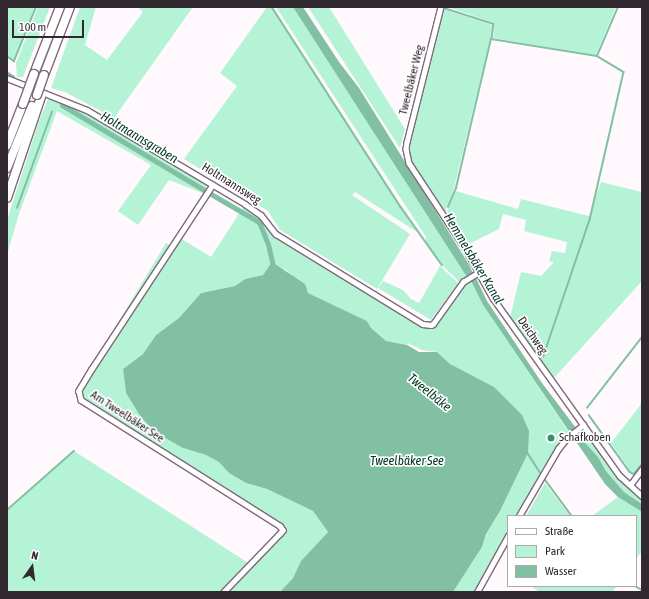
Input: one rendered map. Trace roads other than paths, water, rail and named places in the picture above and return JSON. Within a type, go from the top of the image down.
[{"type":"highway","points":[[7,144],[60,7]]},
{"type":"highway","points":[[7,198],[39,96],[70,7]]},
{"type":"highway","points":[[7,168],[39,96]]},
{"type":"highway","points":[[7,136],[23,104]]},
{"type":"street","name":"Tweelbäker Weg","points":[[407,158],[407,142],[441,7]]},
{"type":"street","name":"Holtmannsweg","points":[[7,78],[87,110],[258,212],[276,234],[423,324],[433,324],[463,282],[479,272]]},
{"type":"street","name":"Deichweg","points":[[407,158],[479,272],[493,298],[581,426],[620,476],[642,496]]},
{"type":"street","name":"Am Tweelbäker See","points":[[213,185],[92,369],[80,391],[81,400],[280,526],[283,530],[224,592]]},
{"type":"street","points":[[520,515],[558,449],[567,438],[581,426]]},
{"type":"street","points":[[630,485],[642,469]]},
{"type":"street","points":[[477,592],[507,538]]},
{"type":"water","points":[[293,7],[303,7],[339,62],[359,88],[468,263],[473,273],[467,277]]},
{"type":"water","name":"Tweelbäker See","points":[[272,262],[305,284],[308,293],[367,321],[371,328],[386,341],[407,345],[419,352],[437,352],[450,364],[494,387],[522,415],[529,431],[528,453],[500,511],[486,534],[482,547],[453,592],[280,592],[293,578],[301,561],[328,532],[313,511],[267,489],[246,483],[229,473],[219,462],[206,455],[183,448],[153,431],[139,414],[126,393],[123,369],[143,354],[156,335],[179,318],[201,293],[235,286],[245,279],[263,275]]},
{"type":"water","points":[[476,278],[487,301],[542,383],[579,432],[580,437],[598,457],[606,471],[624,492],[642,504],[642,512],[618,497],[605,484],[483,305],[471,281]]},
{"type":"waterway","points":[[7,56],[14,61],[36,7]]},
{"type":"waterway","points":[[272,7],[401,207],[442,265]]},
{"type":"waterway","points":[[597,56],[618,7]]},
{"type":"waterway","points":[[444,8],[494,24],[492,38]]},
{"type":"waterway","name":"Hemmelsbäker Kanal","points":[[448,207],[456,188],[491,39],[597,56],[624,72],[590,220],[544,356]]},
{"type":"waterway","name":"Holtmannsgraben","points":[[7,74],[12,77]]},
{"type":"waterway","name":"Holtmannsgraben","points":[[62,105],[204,190]]},
{"type":"waterway","points":[[17,208],[52,112]]},
{"type":"waterway","name":"Holtmannsgraben","points":[[211,194],[259,222],[268,244],[274,269]]},
{"type":"waterway","points":[[587,408],[642,337]]},
{"type":"waterway","points":[[589,415],[630,472],[634,474],[642,464]]},
{"type":"waterway","points":[[7,510],[74,451]]},
{"type":"waterway","points":[[527,452],[540,472]]},
{"type":"waterway","points":[[544,478],[571,515]]},
{"type":"waterway","points":[[637,587],[642,590]]},
{"type":"place","name":"Schafkoben","points":[[551,438]]},
{"type":"water label","name":"Tweelbäke","points":[[429,393]]}]
